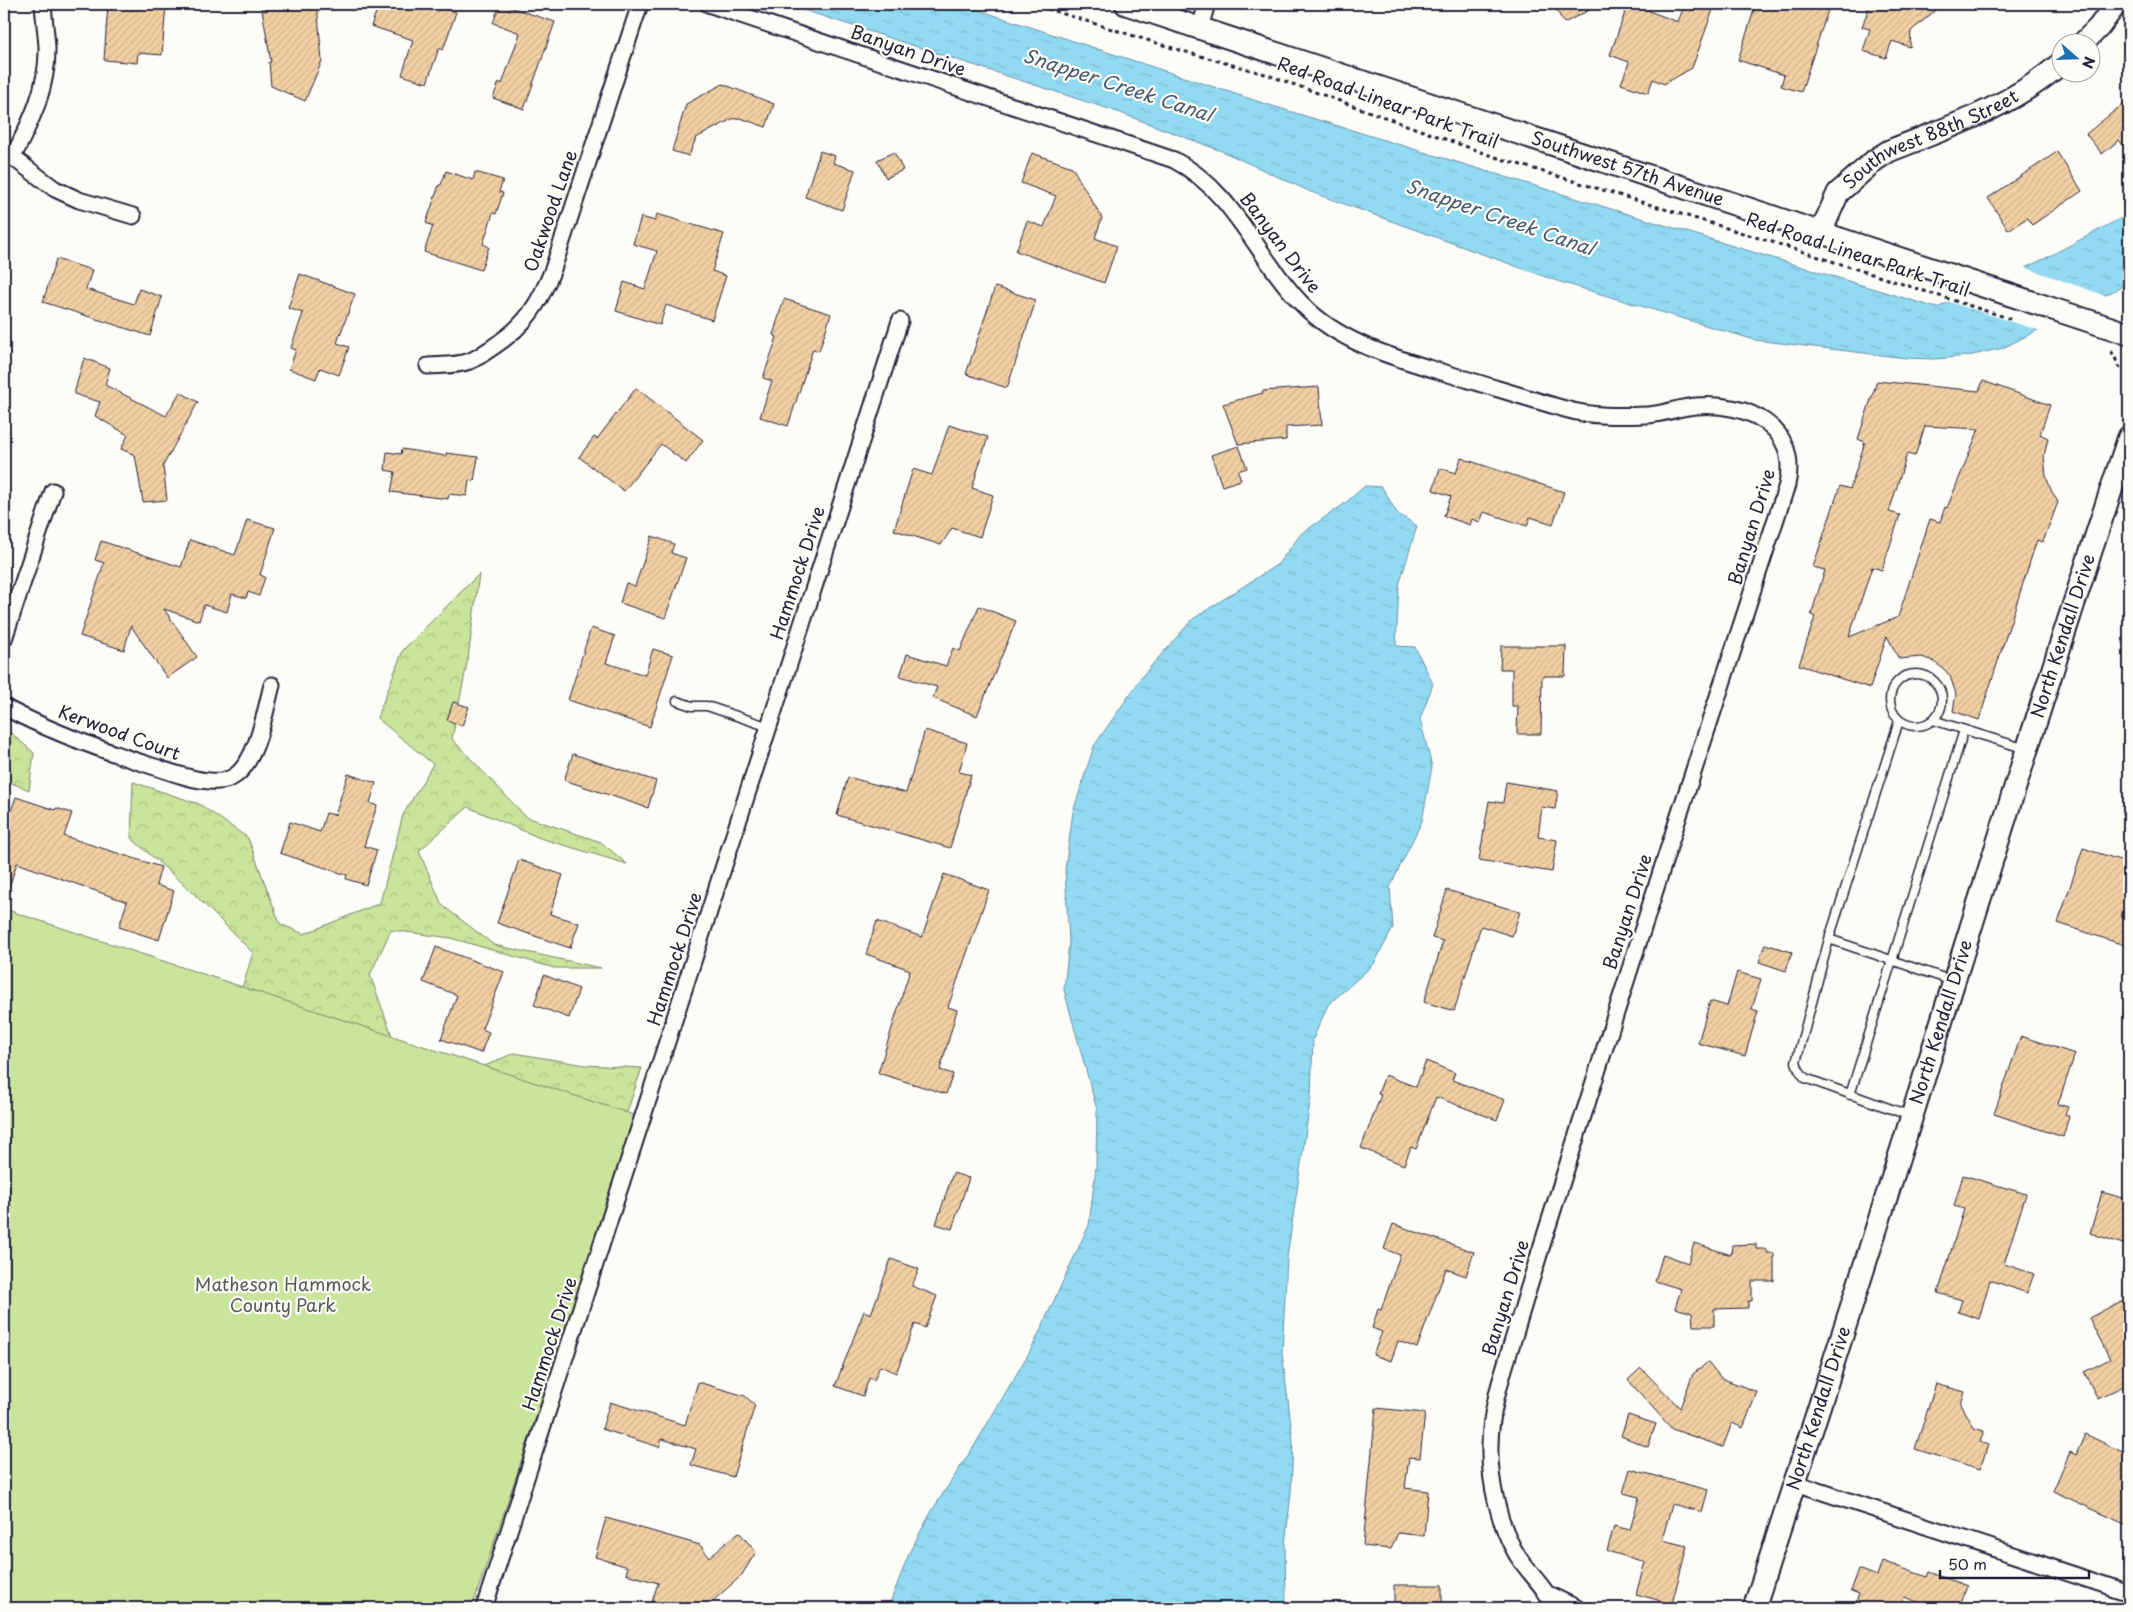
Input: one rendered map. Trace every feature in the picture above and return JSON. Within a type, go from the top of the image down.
[{"type":"street","points":[[43,4],[47,45],[44,85],[36,109],[8,154],[48,184],[67,194],[133,216]]},
{"type":"street","name":"Oakwood Lane","points":[[428,366],[454,365],[477,357],[519,327],[537,304],[553,269],[640,4]]},
{"type":"street","name":"Banyan Drive","points":[[708,4],[1174,160],[1200,178],[1224,200],[1239,218],[1268,262],[1302,305],[1349,338],[1378,352],[1590,415],[1650,414],[1696,406],[1735,409],[1753,414],[1765,420],[1786,446],[1790,469],[1787,485],[1635,951],[1536,1266],[1496,1403],[1490,1446],[1491,1467],[1500,1512],[1516,1554],[1548,1594],[1554,1608]]},
{"type":"street","name":"Southwest 57th Avenue","points":[[1126,4],[2129,334]]},
{"type":"street","points":[[1200,27],[1207,4]]},
{"type":"street","points":[[2094,32],[2116,4]]},
{"type":"street","name":"Southwest 88th Street","points":[[1821,232],[1838,192],[1874,160],[1889,151],[1998,106],[2033,86],[2050,72]]},
{"type":"street","name":"Hammock Drive","points":[[484,1608],[900,321]]},
{"type":"street","name":"North Kendall Drive","points":[[1754,1608],[2026,749],[2129,437]]},
{"type":"street","points":[[4,639],[53,491]]},
{"type":"street","name":"Kerwood Court","points":[[4,707],[62,734],[126,758],[202,780],[224,781],[237,774],[248,759],[261,726],[272,685]]},
{"type":"street","points":[[1795,1483],[2129,1593]]},
{"type":"street","name":"Banyan Drive","points":[[1548,1594],[1578,1608]]},
{"type":"lane","points":[[1915,674],[1932,680],[1942,695],[1939,713],[1933,720],[1920,726],[1912,727],[1899,721],[1890,706],[1890,696],[1898,680],[1915,674]]},
{"type":"lane","points":[[677,701],[692,706],[707,706],[768,727]]},
{"type":"lane","points":[[1933,720],[2026,749]]},
{"type":"lane","points":[[1899,721],[1829,939],[1796,1062],[1798,1070],[1805,1078],[1850,1096],[1911,1116]]},
{"type":"lane","points":[[1850,1096],[1890,960],[1964,730]]},
{"type":"lane","points":[[1829,939],[1954,981]]},
{"type":"path","name":"Red Road Linear Park Trail","points":[[1032,4],[1179,50],[1265,74],[1495,157],[2023,323]]},
{"type":"path","points":[[2106,349],[2112,351],[2118,366],[2124,370]]},
{"type":"path","points":[[4,1174],[10,1188],[8,1231],[4,1253]]},
{"type":"green space","name":"Matheson Hammock County Park","points":[[479,574],[468,658],[452,739],[526,817],[601,842],[627,864],[540,838],[468,807],[419,851],[442,905],[494,945],[601,968],[554,968],[451,938],[391,930],[370,975],[403,1066],[440,1086],[514,1053],[585,1065],[642,1068],[458,1608],[48,1608],[253,953],[189,889],[131,838],[133,782],[199,804],[248,838],[280,924],[304,934],[380,903],[403,815],[433,764],[377,718],[403,650]]},
{"type":"green space","points":[[4,727],[34,753],[29,790],[4,780]]},
{"type":"green space","name":"Matheson Hammock County Park","points":[[4,909],[637,1116],[472,1608],[4,1608]]},
{"type":"water","name":"Snapper Creek Canal","points":[[785,4],[960,4],[1269,105],[1937,308],[2044,259],[2129,214],[2129,283],[2003,348],[1968,356],[1934,359],[1906,358],[1755,340],[1557,281],[1311,192],[1224,152],[1118,112]]},
{"type":"water","points":[[1365,486],[1382,487],[1397,513],[1417,526],[1399,585],[1396,646],[1415,647],[1433,684],[1420,719],[1432,767],[1422,821],[1390,887],[1393,928],[1374,964],[1328,1005],[1313,1039],[1311,1096],[1287,1257],[1282,1353],[1293,1440],[1291,1493],[1285,1545],[1286,1608],[888,1608],[910,1551],[933,1509],[976,1443],[1033,1346],[1089,1225],[1096,1167],[1097,1110],[1064,990],[1069,942],[1065,870],[1073,812],[1094,746],[1144,674],[1193,619],[1278,564],[1301,534],[1344,504]]},
{"type":"pier","points":[[2021,266],[2109,297],[2041,331],[1946,301]]},
{"type":"building","points":[[108,4],[166,4],[162,55],[138,53],[137,63],[104,60]]},
{"type":"building","points":[[261,4],[317,4],[322,61],[305,101],[271,86],[269,62],[271,62]]},
{"type":"building","points":[[379,4],[430,4],[456,12],[443,50],[439,48],[427,83],[402,75],[413,40],[371,26]]},
{"type":"building","points":[[500,4],[555,22],[524,109],[493,98],[499,82],[502,84],[520,33],[493,23]]},
{"type":"building","points":[[1553,4],[1601,4],[1564,23]]},
{"type":"building","points":[[1628,4],[1652,4],[1649,11],[1678,22],[1685,4],[1715,4],[1692,68],[1664,84],[1653,79],[1648,93],[1621,84],[1629,62],[1610,55]]},
{"type":"building","points":[[1756,4],[1775,4],[1788,8],[1789,4],[1830,4],[1801,92],[1781,86],[1784,75],[1738,60]]},
{"type":"building","points":[[1870,4],[1943,4],[1911,31],[1910,47],[1892,41],[1886,58],[1863,51],[1870,29],[1862,27]]},
{"type":"building","points":[[723,84],[774,104],[766,127],[740,118],[732,119],[696,138],[689,156],[672,151],[686,104]]},
{"type":"building","points":[[2129,99],[2129,153],[2119,140],[2102,154],[2086,134]]},
{"type":"building","points":[[820,151],[835,156],[833,163],[855,170],[842,210],[805,197]]},
{"type":"building","points":[[894,152],[903,170],[886,178],[877,160]]},
{"type":"building","points":[[2057,152],[2082,191],[2032,225],[2027,218],[2008,230],[1988,198]]},
{"type":"building","points":[[1032,153],[1072,167],[1102,218],[1095,238],[1117,246],[1104,283],[1016,251],[1027,221],[1044,227],[1056,196],[1021,183]]},
{"type":"building","points":[[446,171],[473,180],[475,172],[503,180],[499,192],[503,193],[496,214],[493,213],[483,244],[489,247],[481,270],[424,252],[433,226],[426,223],[439,185],[441,185]]},
{"type":"building","points":[[657,214],[724,234],[712,271],[726,276],[712,320],[666,305],[660,325],[616,311],[624,282],[645,289],[657,251],[633,244],[641,217],[655,221]]},
{"type":"building","points":[[56,259],[92,270],[86,289],[134,304],[139,289],[162,297],[150,336],[43,302]]},
{"type":"building","points":[[300,274],[355,294],[337,343],[349,347],[339,375],[320,368],[316,379],[289,369],[296,350],[291,348],[303,313],[288,308]]},
{"type":"building","points":[[995,287],[1036,300],[1007,388],[966,374]]},
{"type":"building","points":[[784,299],[831,314],[819,351],[813,349],[788,426],[760,417],[772,381],[763,378],[777,337],[773,335]]},
{"type":"building","points":[[84,358],[110,368],[105,385],[166,416],[180,392],[198,402],[163,466],[167,500],[143,502],[135,455],[121,449],[128,435],[95,416],[100,402],[74,394]]},
{"type":"building","points":[[1877,381],[1979,391],[1983,381],[2050,405],[2040,434],[2048,438],[2044,456],[2046,476],[2058,502],[2043,542],[2037,540],[1979,720],[1953,711],[1956,694],[1950,676],[1945,670],[1933,661],[1922,657],[1899,659],[1887,636],[1870,688],[1799,665],[1815,617],[1811,615],[1825,570],[1813,567],[1840,486],[1850,489],[1865,442],[1858,439]],"holes":[[[1925,426],[1979,429],[1940,522],[1930,519],[1898,617],[1849,637],[1872,567],[1882,570],[1900,515],[1889,512],[1907,454],[1915,456]]]},
{"type":"building","points":[[1319,387],[1322,425],[1286,427],[1286,440],[1238,444],[1223,404],[1263,393],[1262,391]]},
{"type":"building","points":[[636,388],[703,440],[686,463],[661,444],[624,491],[579,457],[594,437],[597,439]]},
{"type":"building","points":[[949,425],[988,437],[972,488],[993,495],[980,537],[952,528],[941,545],[894,530],[913,469],[932,475]]},
{"type":"building","points":[[1239,446],[1247,468],[1238,471],[1241,480],[1222,486],[1211,455]]},
{"type":"building","points":[[402,449],[446,456],[446,453],[478,457],[474,481],[469,480],[467,496],[449,494],[448,499],[391,492],[395,472],[385,470],[387,452],[401,454]]},
{"type":"building","points":[[1461,458],[1564,492],[1553,524],[1530,517],[1527,526],[1484,512],[1480,522],[1472,519],[1470,525],[1444,516],[1451,496],[1433,490],[1440,468],[1456,473]]},
{"type":"building","points":[[247,520],[275,528],[260,575],[265,577],[259,596],[248,592],[246,598],[232,594],[227,612],[204,605],[199,621],[164,609],[197,657],[167,678],[131,626],[124,650],[80,636],[104,563],[95,560],[101,541],[181,567],[190,540],[235,555]]},
{"type":"building","points":[[652,536],[674,544],[671,553],[686,558],[665,618],[620,603],[626,583],[635,586]]},
{"type":"building","points":[[979,606],[1016,621],[977,716],[933,698],[937,687],[900,676],[907,654],[946,666],[953,648],[960,651]]},
{"type":"building","points":[[591,628],[615,636],[606,663],[645,675],[653,649],[673,655],[650,727],[568,700]]},
{"type":"building","points":[[1501,646],[1566,646],[1565,676],[1542,676],[1541,734],[1517,734],[1518,706],[1512,706],[1512,669],[1500,669]]},
{"type":"building","points":[[453,702],[469,707],[462,726],[447,720]]},
{"type":"building","points":[[925,730],[967,743],[959,772],[971,775],[950,848],[837,815],[848,777],[906,793]]},
{"type":"building","points":[[573,754],[656,781],[648,808],[564,780]]},
{"type":"building","points":[[348,774],[376,783],[370,803],[377,806],[364,846],[377,850],[366,885],[346,879],[347,875],[280,853],[290,822],[320,832],[326,813],[335,815]]},
{"type":"building","points":[[1506,782],[1558,791],[1555,809],[1542,807],[1538,837],[1557,840],[1552,872],[1479,860],[1489,801],[1503,803]]},
{"type":"building","points":[[16,797],[55,810],[56,808],[72,813],[64,836],[161,867],[156,885],[174,891],[159,940],[119,927],[127,902],[17,863],[7,893],[4,893],[4,812],[10,814]]},
{"type":"building","points":[[2083,848],[2129,863],[2129,892],[2121,916],[2129,919],[2129,929],[2124,945],[2058,923]]},
{"type":"building","points":[[519,860],[563,875],[550,914],[579,923],[570,948],[497,923]]},
{"type":"building","points":[[944,874],[989,890],[948,1007],[957,1010],[940,1070],[953,1074],[946,1094],[878,1073],[910,970],[866,954],[877,921],[922,937]]},
{"type":"building","points":[[1447,890],[1520,912],[1512,936],[1481,926],[1454,1011],[1424,1002],[1443,941],[1432,938]]},
{"type":"building","points":[[1765,944],[1792,952],[1786,971],[1759,962]]},
{"type":"building","points":[[436,947],[504,972],[482,1029],[489,1032],[481,1053],[441,1039],[457,995],[423,982]]},
{"type":"building","points":[[1737,972],[1761,979],[1752,1009],[1758,1011],[1745,1056],[1698,1043],[1710,1001],[1727,1006]]},
{"type":"building","points":[[544,975],[579,989],[569,1018],[534,1005]]},
{"type":"building","points":[[2021,1036],[2075,1054],[2058,1104],[2068,1107],[2065,1114],[2069,1116],[2063,1137],[1994,1114]]},
{"type":"building","points":[[1426,1061],[1455,1073],[1452,1080],[1505,1100],[1497,1120],[1436,1097],[1416,1149],[1411,1147],[1404,1165],[1361,1148],[1381,1095],[1378,1094],[1385,1075],[1416,1087]]},
{"type":"building","points":[[953,1173],[969,1178],[952,1229],[936,1224]]},
{"type":"building","points":[[1963,1175],[2026,1194],[2004,1264],[2034,1274],[2027,1293],[1990,1280],[1979,1319],[1958,1312],[1962,1300],[1938,1293],[1964,1209],[1954,1206]]},
{"type":"building","points":[[2102,1192],[2129,1200],[2129,1246],[2090,1233]]},
{"type":"building","points":[[1393,1224],[1474,1252],[1466,1276],[1446,1269],[1417,1348],[1398,1341],[1391,1361],[1373,1355],[1382,1332],[1372,1328],[1378,1309],[1381,1310],[1400,1255],[1384,1249]]},
{"type":"building","points":[[1694,1243],[1731,1255],[1732,1245],[1756,1244],[1756,1249],[1767,1249],[1767,1253],[1774,1253],[1774,1281],[1752,1281],[1752,1301],[1748,1301],[1748,1308],[1714,1309],[1714,1326],[1693,1326],[1692,1313],[1675,1308],[1681,1289],[1655,1281],[1663,1254],[1688,1263]]},
{"type":"building","points":[[891,1259],[919,1269],[912,1286],[937,1296],[925,1328],[915,1324],[896,1373],[880,1366],[874,1380],[869,1378],[863,1396],[835,1386],[864,1311],[871,1314]]},
{"type":"building","points":[[2129,1297],[2129,1383],[2098,1399],[2084,1372],[2110,1359],[2089,1318]]},
{"type":"building","points":[[1708,1362],[1721,1378],[1757,1392],[1743,1428],[1732,1423],[1723,1447],[1672,1429],[1628,1380],[1641,1368],[1680,1408],[1693,1374]]},
{"type":"building","points":[[698,1382],[745,1396],[755,1405],[733,1477],[691,1465],[696,1449],[662,1439],[659,1447],[602,1429],[610,1402],[685,1425]]},
{"type":"building","points":[[1936,1384],[1965,1392],[1961,1404],[1974,1428],[1984,1431],[1980,1442],[1988,1445],[1980,1469],[1915,1449]]},
{"type":"building","points":[[1376,1408],[1425,1413],[1420,1458],[1409,1457],[1405,1488],[1428,1491],[1424,1536],[1398,1533],[1391,1549],[1363,1546]]},
{"type":"building","points":[[1628,1415],[1656,1424],[1648,1447],[1621,1436]]},
{"type":"building","points":[[2085,1434],[2129,1455],[2129,1526],[2053,1491],[2070,1452],[2076,1455]]},
{"type":"building","points":[[1630,1469],[1708,1490],[1702,1512],[1672,1504],[1662,1540],[1687,1546],[1672,1604],[1636,1594],[1645,1562],[1607,1551],[1614,1526],[1630,1530],[1639,1497],[1623,1493]]},
{"type":"building","points":[[606,1518],[700,1545],[709,1557],[739,1532],[756,1552],[741,1576],[705,1608],[650,1608],[658,1583],[626,1574],[628,1567],[595,1557]]},
{"type":"building","points":[[1882,1561],[1927,1577],[1929,1572],[1967,1586],[1959,1608],[1935,1608],[1904,1597],[1901,1608],[1854,1608],[1859,1594],[1851,1591],[1859,1569],[1877,1576]]},
{"type":"building","points":[[1394,1585],[1442,1585],[1442,1608],[1394,1608]]}]
